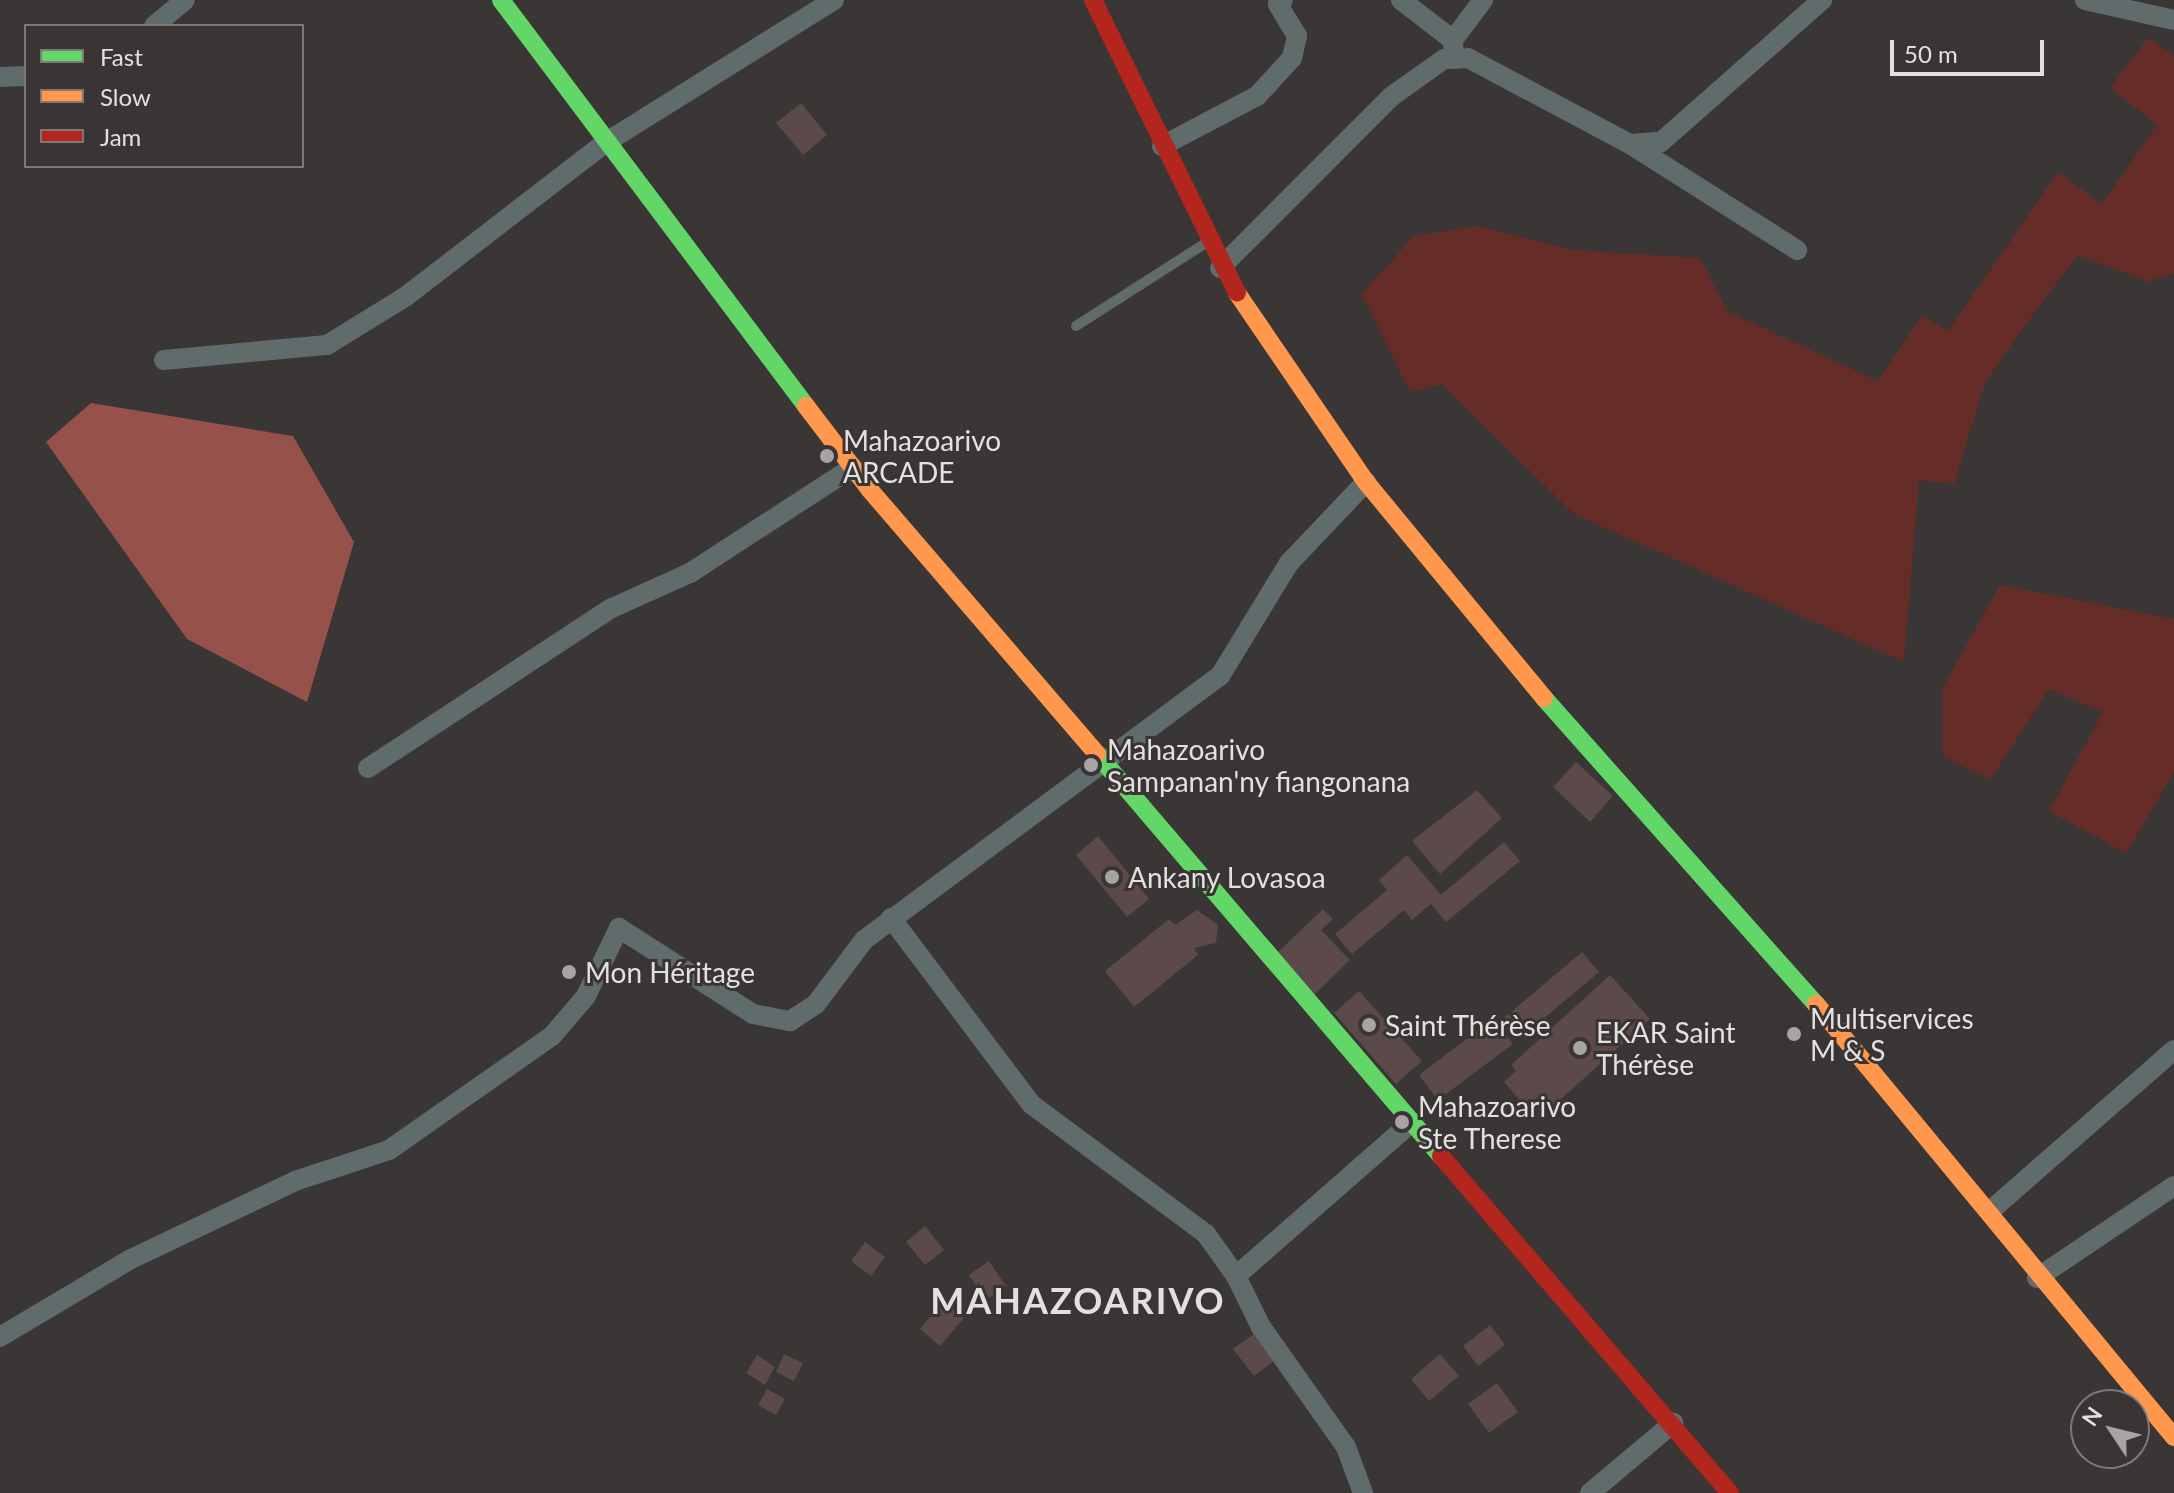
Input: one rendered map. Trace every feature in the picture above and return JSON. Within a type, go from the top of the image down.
[{"type":"main road","points":[[501,0],[605,143],[853,467],[1103,765],[1673,1423],[1730,1493]]},
{"type":"main road","points":[[1093,0],[1220,268],[1366,482],[1486,633],[1799,984],[1990,1211],[2037,1278],[2174,1437]]},
{"type":"street","points":[[156,24],[185,0]]},
{"type":"street","points":[[164,360],[327,345],[405,297],[605,143],[834,0]]},
{"type":"street","points":[[1162,146],[1257,96],[1292,58],[1297,36],[1278,4],[1283,0]]},
{"type":"street","points":[[1401,0],[1468,58],[1630,144],[1797,250]]},
{"type":"street","points":[[1220,268],[1392,96],[1454,49],[1483,0]]},
{"type":"street","points":[[1630,144],[1661,142],[1822,0]]},
{"type":"street","points":[[2085,0],[2174,20]]},
{"type":"street","points":[[0,77],[24,76]]},
{"type":"street","points":[[368,768],[612,608],[690,573],[853,467]]},
{"type":"street","points":[[0,1337],[131,1259],[295,1181],[389,1150],[552,1036],[586,996],[619,928],[753,1014],[790,1021],[816,1004],[864,940],[891,918],[1220,676],[1289,563],[1366,482]]},
{"type":"street","points":[[891,918],[1031,1104],[1206,1234],[1236,1276],[1261,1327],[1346,1447],[1363,1493]]},
{"type":"street","points":[[1990,1211],[2174,1050]]},
{"type":"street","points":[[1236,1276],[1412,1122]]},
{"type":"street","points":[[2037,1278],[2128,1223],[2174,1186]]},
{"type":"street","points":[[1590,1493],[1673,1423]]},
{"type":"lane","points":[[1076,326],[1208,242]]},
{"type":"shaded area","points":[[2148,38],[2174,55],[2174,273],[2148,282],[2078,255],[2017,336],[1985,383],[1954,484],[1919,480],[1904,662],[1574,514],[1442,384],[1410,392],[1362,294],[1414,236],[1477,226],[1572,250],[1700,258],[1727,311],[1878,381],[1922,315],[1948,331],[2058,172],[2102,204],[2157,125],[2110,88]]},
{"type":"shaded area","points":[[91,403],[293,436],[354,542],[307,702],[187,639],[46,442]]},
{"type":"shaded area","points":[[2000,585],[2174,619],[2174,772],[2126,853],[2049,811],[2103,712],[2049,689],[1991,779],[1943,757],[1943,687]]},
{"type":"building","points":[[801,103],[827,135],[803,155],[776,123]]},
{"type":"building","points":[[1576,762],[1613,796],[1590,822],[1553,787]]},
{"type":"building","points":[[1477,790],[1502,818],[1440,874],[1412,841]]},
{"type":"building","name":"Ankany Lovasoa","points":[[1098,836],[1149,899],[1127,917],[1076,855]]},
{"type":"building","points":[[1504,842],[1520,861],[1446,922],[1431,904],[1412,920],[1404,910],[1352,954],[1335,934],[1387,890],[1379,880],[1407,855],[1441,895]]},
{"type":"building","points":[[1323,909],[1333,919],[1321,930],[1350,960],[1314,995],[1275,955]]},
{"type":"building","points":[[1197,910],[1218,925],[1216,943],[1194,948],[1198,955],[1134,1007],[1105,971],[1169,919],[1175,925]]},
{"type":"building","points":[[1582,952],[1599,972],[1522,1037],[1505,1017]]},
{"type":"building","points":[[1610,975],[1650,1019],[1550,1109],[1539,1096],[1526,1107],[1504,1082],[1516,1071],[1511,1065]]},
{"type":"building","points":[[1359,991],[1422,1061],[1396,1084],[1334,1013]]},
{"type":"building","points":[[1494,1018],[1513,1044],[1438,1100],[1419,1075]]},
{"type":"building","points":[[925,1226],[944,1250],[925,1265],[906,1242]]},
{"type":"building","points":[[865,1242],[885,1257],[871,1276],[851,1261]]},
{"type":"building","points":[[989,1261],[1006,1286],[986,1300],[969,1275]]},
{"type":"building","points":[[943,1301],[964,1318],[940,1346],[920,1329]]},
{"type":"building","points":[[1490,1325],[1505,1345],[1478,1366],[1463,1346]]},
{"type":"building","points":[[1255,1333],[1275,1360],[1254,1376],[1233,1349]]},
{"type":"building","points":[[784,1354],[803,1363],[794,1381],[776,1372]]},
{"type":"building","points":[[1440,1354],[1459,1376],[1429,1401],[1411,1379]]},
{"type":"building","points":[[757,1355],[775,1367],[765,1385],[746,1373]]},
{"type":"building","points":[[1497,1383],[1518,1412],[1489,1433],[1468,1404]]},
{"type":"building","points":[[767,1389],[785,1399],[776,1415],[758,1405]]},
{"type":"traffic: fast","points":[[501,0],[806,406]]},
{"type":"traffic: fast","points":[[1544,698],[1816,1004]]},
{"type":"traffic: fast","points":[[1097,754],[1441,1156]]},
{"type":"traffic: slow","points":[[1237,293],[1366,482],[1544,698]]},
{"type":"traffic: slow","points":[[806,406],[870,490],[1097,754]]},
{"type":"traffic: slow","points":[[1816,1004],[2174,1437]]},
{"type":"traffic: jam","points":[[1093,0],[1237,293]]},
{"type":"traffic: jam","points":[[1441,1156],[1730,1493]]},
{"type":"place","name":"Mahazoarivo ARCADE","points":[[827,456]]},
{"type":"place","name":"Mahazoarivo Sampanan'ny fiangonana","points":[[1091,765]]},
{"type":"place","name":"Ankany Lovasoa","points":[[1112,877]]},
{"type":"place","name":"Mon Héritage","points":[[569,972]]},
{"type":"place","name":"Saint Thérèse","points":[[1369,1025]]},
{"type":"place","name":"Multiservices M & S","points":[[1794,1034]]},
{"type":"place","name":"EKAR Saint Thérèse","points":[[1580,1048]]},
{"type":"place","name":"Mahazoarivo Ste Therese","points":[[1402,1122]]},
{"type":"district","name":"MAHAZOARIVO","points":[[1078,1301]]}]
